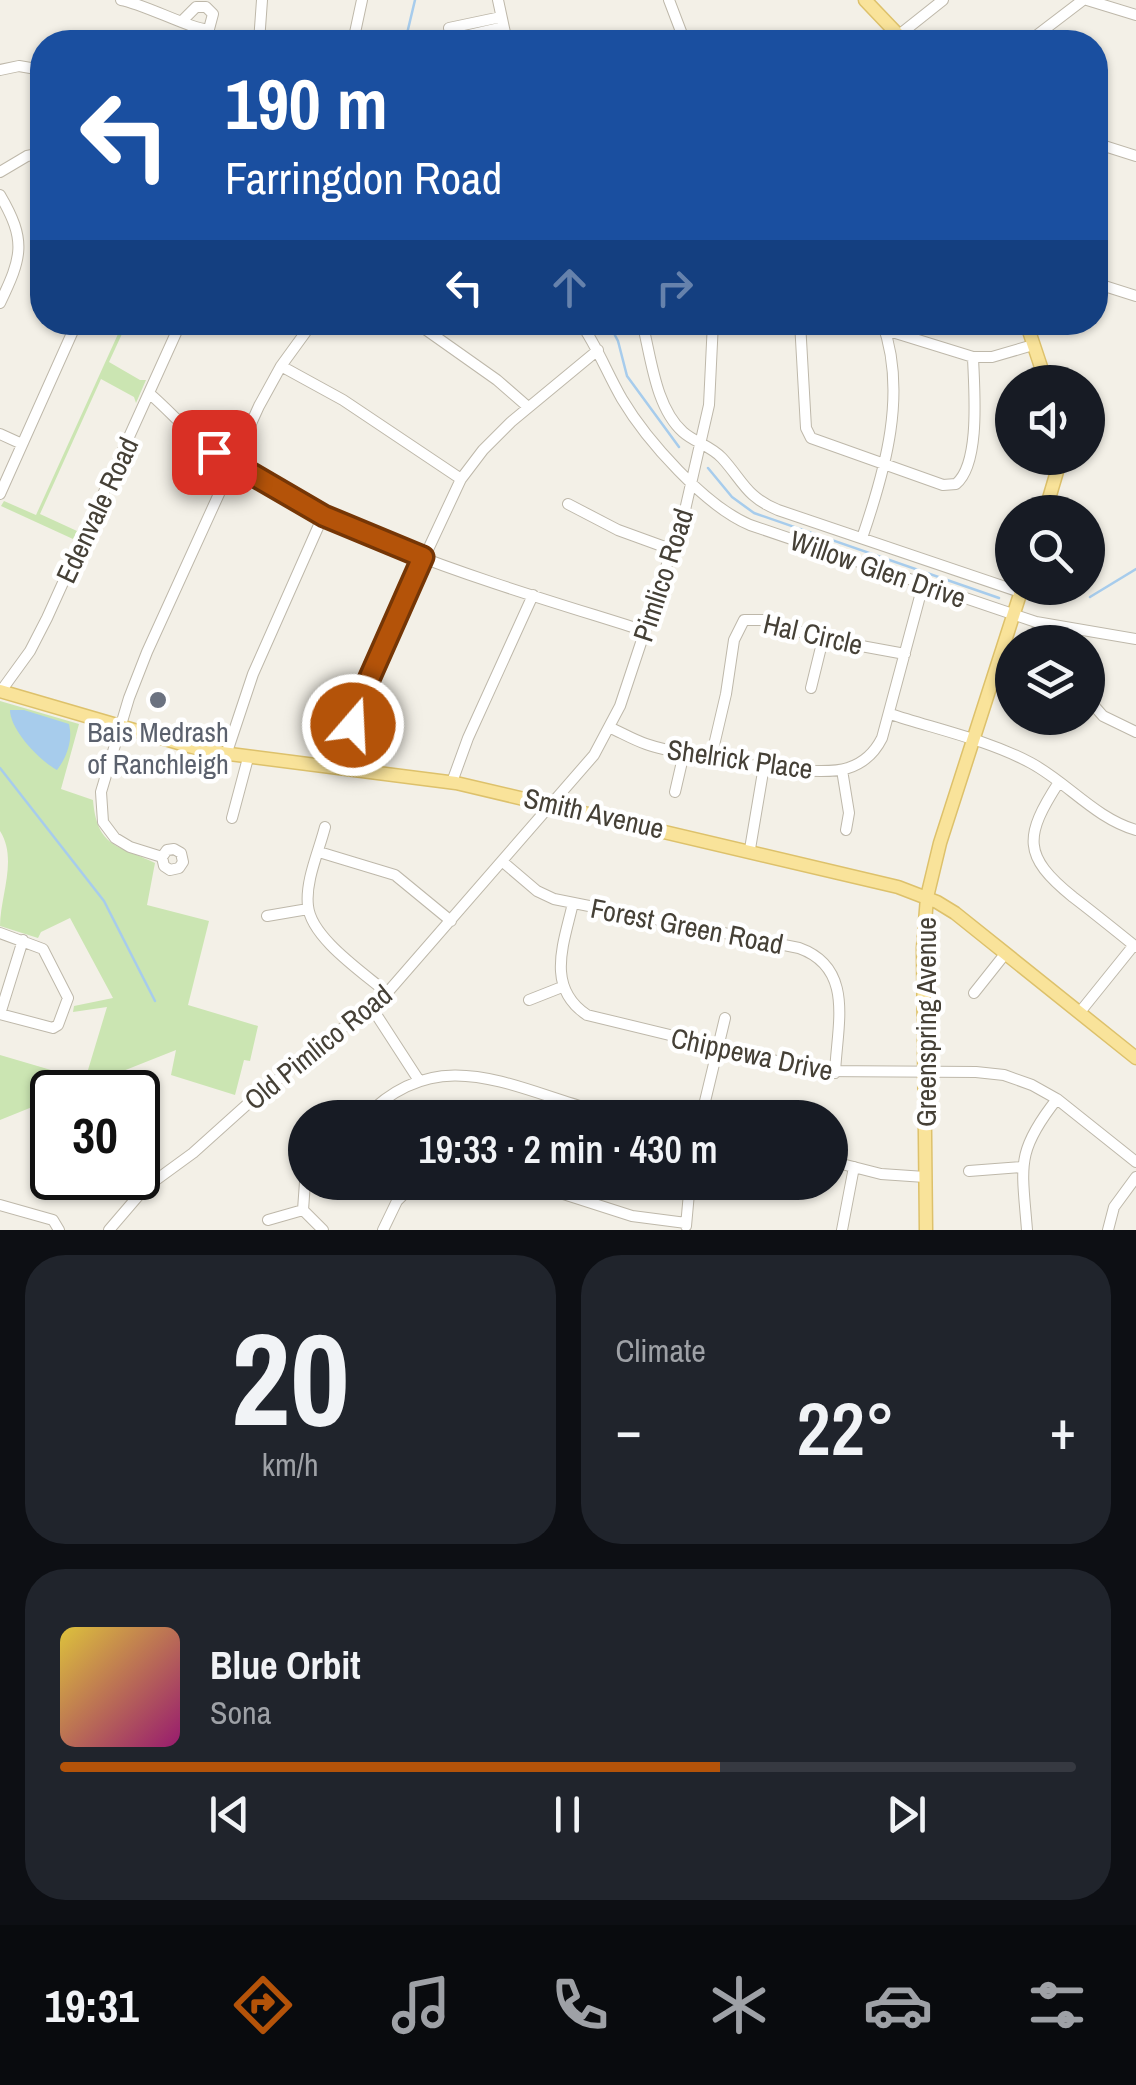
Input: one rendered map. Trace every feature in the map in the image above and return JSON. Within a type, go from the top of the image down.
[{"type":"main road","points":[[865,0],[891,30]]},
{"type":"main road","points":[[1030,335],[1040,365]]},
{"type":"main road","name":"Greenspring Avenue","points":[[926,1230],[926,897],[1016,605]]},
{"type":"main road","name":"Smith Avenue","points":[[1,691],[226,755],[452,782],[750,850],[926,897],[954,913],[1136,1058]]},
{"type":"street","points":[[121,0],[182,22]]},
{"type":"street","points":[[260,30],[262,0]]},
{"type":"street","points":[[355,30],[362,0]]},
{"type":"street","points":[[498,0],[504,30]]},
{"type":"street","points":[[669,0],[680,30]]},
{"type":"street","points":[[911,30],[944,0]]},
{"type":"street","points":[[1044,30],[1085,0],[1136,15]]},
{"type":"street","points":[[473,30],[502,22]]},
{"type":"street","points":[[0,70],[30,68]]},
{"type":"street","points":[[1108,147],[1136,156]]},
{"type":"street","points":[[0,172],[30,155]]},
{"type":"street","points":[[0,196],[14,218],[20,241],[15,272],[0,304]]},
{"type":"street","points":[[1108,287],[1136,296]]},
{"type":"street","points":[[0,494],[71,335]]},
{"type":"street","name":"Edenvale Road","points":[[1,691],[30,651],[47,618],[176,335]]},
{"type":"street","points":[[162,857],[124,844],[103,822],[100,801],[120,727],[147,652],[233,464],[281,366],[304,335]]},
{"type":"street","points":[[434,335],[489,373],[528,407]]},
{"type":"street","name":"Willow Glen Drive","points":[[588,335],[630,410],[691,484],[741,522],[1048,625]]},
{"type":"street","name":"Willow Glen Drive","points":[[646,335],[668,411],[682,431],[718,454],[745,490],[760,502],[995,581]]},
{"type":"street","name":"Pimlico Road","points":[[552,804],[582,772],[610,728],[673,550],[708,404],[713,335]]},
{"type":"street","points":[[801,335],[806,428],[811,438],[943,484],[956,484],[967,469],[974,419],[974,357]]},
{"type":"street","points":[[862,538],[886,464],[892,385],[885,335]]},
{"type":"street","points":[[910,335],[974,357],[992,357],[1033,346]]},
{"type":"street","points":[[340,767],[366,686],[461,479],[483,450],[528,407],[598,350]]},
{"type":"street","points":[[281,366],[342,400],[461,479]]},
{"type":"street","points":[[150,394],[204,444],[324,516],[423,557],[645,631]]},
{"type":"street","points":[[0,434],[22,444]]},
{"type":"street","points":[[568,504],[618,530],[673,550]]},
{"type":"street","points":[[226,755],[253,674],[324,516]]},
{"type":"street","name":"Shelrick Place","points":[[610,728],[637,741],[764,766],[842,770],[860,763],[882,738],[923,584]]},
{"type":"street","points":[[452,782],[533,595]]},
{"type":"street","name":"Hal Circle","points":[[711,758],[734,640],[744,620],[763,620],[824,639],[905,654]]},
{"type":"street","name":"Willow Glen Drive","points":[[1105,638],[1136,640]]},
{"type":"street","points":[[811,688],[824,639]]},
{"type":"street","points":[[890,714],[1017,757],[1108,819],[1136,830]]},
{"type":"street","points":[[1105,717],[1136,732]]},
{"type":"street","points":[[675,792],[684,752]]},
{"type":"street","points":[[232,818],[248,758]]},
{"type":"street","points":[[750,850],[764,766]]},
{"type":"street","points":[[842,770],[849,813],[846,830]]},
{"type":"street","points":[[1059,782],[1036,828],[1038,864],[1135,946],[1080,1012]]},
{"type":"street","name":"Old Pimlico Road","points":[[109,1230],[145,1188],[387,994],[552,804]]},
{"type":"street","points":[[325,827],[308,909],[327,941],[387,994]]},
{"type":"street","points":[[319,852],[395,875],[451,922]]},
{"type":"street","name":"Forest Green Road","points":[[503,862],[545,896],[799,948],[818,957],[832,971],[838,988],[834,1073]]},
{"type":"street","points":[[529,1000],[562,987],[560,961],[572,903]]},
{"type":"street","points":[[267,916],[308,909]]},
{"type":"street","points":[[0,933],[34,943],[48,956],[68,998],[58,1025],[53,1028],[0,1014],[23,940]]},
{"type":"street","points":[[974,993],[1004,954]]},
{"type":"street","name":"Chippewa Drive","points":[[562,987],[572,1003],[596,1018],[834,1073],[1004,1075],[1057,1099],[1136,1162]]},
{"type":"street","points":[[372,1008],[418,1080]]},
{"type":"street","points":[[705,1100],[725,1018]]},
{"type":"street","points":[[382,1100],[418,1080],[454,1073],[557,1100]]},
{"type":"street","points":[[1027,1230],[1022,1166],[1029,1138],[1057,1099]]},
{"type":"street","points":[[848,1166],[896,1176],[925,1177]]},
{"type":"street","points":[[969,1172],[1022,1166]]},
{"type":"street","points":[[842,1230],[854,1167]]},
{"type":"street","points":[[1108,1230],[1114,1207],[1136,1177]]},
{"type":"street","points":[[304,1200],[303,1210],[323,1230]]},
{"type":"street","points":[[383,1230],[398,1200]]},
{"type":"street","points":[[581,1200],[686,1227],[688,1200]]},
{"type":"street","points":[[0,1205],[53,1220],[59,1230]]},
{"type":"street","points":[[268,1220],[303,1210]]},
{"type":"green space","points":[[118,335],[121,335],[109,362],[146,380],[136,403],[134,397],[101,379],[40,514],[77,531],[73,539],[1,506],[4,501],[36,515]]},
{"type":"green space","points":[[0,701],[79,724],[61,789],[93,800],[99,828],[105,836],[120,848],[155,863],[147,905],[209,921],[188,1005],[258,1026],[250,1061],[244,1060],[235,1095],[171,1075],[176,1050],[126,1070],[88,1070],[107,1007],[73,1012],[74,1006],[113,998],[70,918],[41,932],[38,938],[0,926],[8,853],[0,831]]},
{"type":"green space","points":[[0,1055],[51,1070],[30,1070],[30,1108],[0,1120]]},
{"type":"water","points":[[10,710],[24,710],[69,724],[68,748],[57,770],[27,744],[15,727]]},
{"type":"waterway","points":[[408,30],[415,0]]},
{"type":"waterway","points":[[615,335],[627,376],[679,447]]},
{"type":"waterway","points":[[708,468],[732,497],[754,513],[995,597]]},
{"type":"waterway","points":[[1105,588],[1136,569]]},
{"type":"waterway","points":[[0,768],[104,901],[155,1001]]},
{"type":"place","name":"Bais Medrash of Ranchleigh","points":[[158,700]]},
{"type":"route","points":[[214,452],[324,516],[423,557],[353,725]]}]
